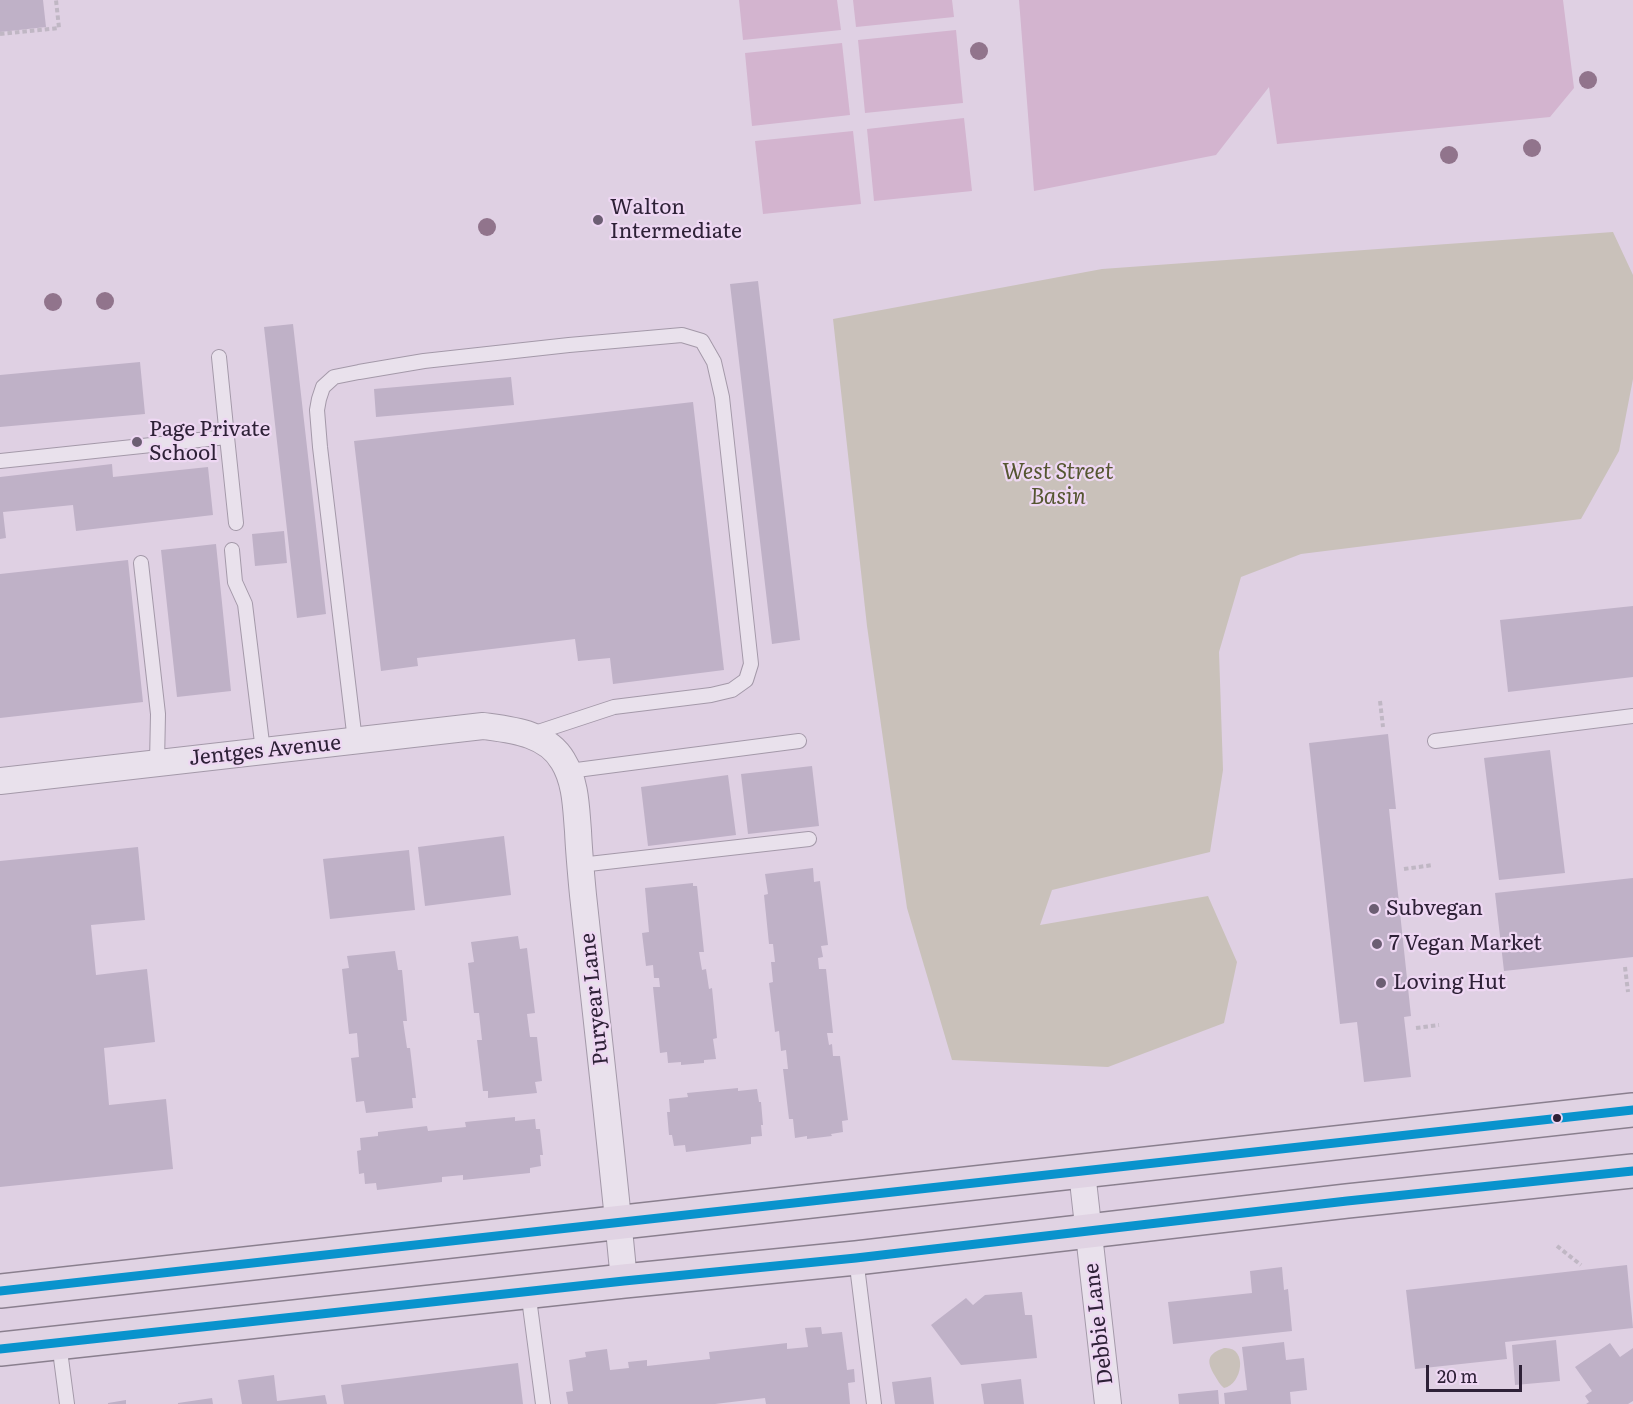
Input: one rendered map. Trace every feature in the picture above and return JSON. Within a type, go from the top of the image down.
[{"type":"main road","points":[[0,1291],[1633,1110]]},
{"type":"main road","points":[[0,1349],[1633,1171]]},
{"type":"street","name":"Jentges Avenue","points":[[0,781],[483,726],[530,735]]},
{"type":"street","name":"Puryear Lane","points":[[530,735],[556,750],[569,771],[574,793],[624,1281]]},
{"type":"street","name":"Debbie Lane","points":[[1082,1172],[1108,1404]]},
{"type":"lane","points":[[355,741],[320,447],[317,410],[323,387],[334,377],[424,361],[682,335],[702,341],[714,362],[722,397],[751,664],[746,680],[732,690],[711,695],[614,707],[530,735]]},
{"type":"lane","points":[[219,357],[236,523]]},
{"type":"lane","points":[[0,461],[227,437]]},
{"type":"lane","points":[[232,550],[235,582],[245,604],[263,751]]},
{"type":"lane","points":[[141,563],[158,714],[157,763]]},
{"type":"lane","points":[[1435,741],[1633,716]]},
{"type":"lane","points":[[569,771],[799,741]]},
{"type":"lane","points":[[580,865],[809,839]]},
{"type":"lane","points":[[856,1257],[874,1404]]},
{"type":"lane","points":[[528,1292],[543,1404]]},
{"type":"lane","points":[[59,1343],[67,1404]]},
{"type":"path","points":[[0,34],[59,28],[56,0]]},
{"type":"path","points":[[1380,701],[1383,727]]},
{"type":"path","points":[[1404,869],[1433,865]]},
{"type":"path","points":[[1625,967],[1628,992]]},
{"type":"path","points":[[1416,1028],[1440,1025]]},
{"type":"path","points":[[1557,1246],[1581,1265]]},
{"type":"shaded area","points":[[739,0],[837,0],[841,30],[743,40]]},
{"type":"shaded area","points":[[853,0],[952,0],[954,17],[856,27]]},
{"type":"shaded area","points":[[1019,0],[1563,0],[1574,88],[1550,117],[1277,144],[1269,87],[1216,155],[1034,191]]},
{"type":"shaded area","points":[[956,30],[963,103],[865,113],[858,40]]},
{"type":"shaded area","points":[[842,43],[850,115],[752,126],[745,53]]},
{"type":"shaded area","points":[[964,118],[972,191],[874,201],[867,129]]},
{"type":"shaded area","points":[[853,131],[861,204],[763,214],[755,141]]},
{"type":"water","name":"West Street Basin","points":[[1613,232],[1633,275],[1633,379],[1619,451],[1581,519],[1301,554],[1241,577],[1219,652],[1223,770],[1210,852],[1052,890],[1040,925],[1208,896],[1237,962],[1224,1023],[1108,1067],[952,1060],[907,908],[867,626],[833,319],[1102,269]]},
{"type":"water","points":[[1224,1348],[1232,1349],[1237,1353],[1240,1366],[1235,1380],[1224,1388],[1209,1362],[1214,1353]]},
{"type":"building","points":[[0,0],[43,0],[46,27],[0,32]]},
{"type":"building","points":[[758,281],[800,640],[772,644],[730,284]]},
{"type":"building","points":[[293,324],[326,614],[297,618],[264,327]]},
{"type":"building","points":[[140,362],[145,414],[0,427],[0,375]]},
{"type":"building","points":[[511,377],[514,405],[376,417],[374,389]]},
{"type":"building","points":[[693,402],[724,670],[613,684],[610,658],[578,661],[575,639],[417,658],[418,666],[381,671],[354,441]]},
{"type":"building","points":[[112,464],[113,477],[208,467],[213,515],[76,531],[73,505],[3,512],[6,538],[0,539],[0,477]]},
{"type":"building","points":[[284,531],[287,563],[255,566],[252,534]]},
{"type":"building","points":[[216,544],[231,691],[177,697],[161,550]]},
{"type":"building","points":[[128,560],[143,702],[0,718],[0,574]]},
{"type":"building","points":[[1633,606],[1633,677],[1508,692],[1500,620]]},
{"type":"building","points":[[1388,734],[1396,809],[1389,809],[1411,1016],[1404,1017],[1411,1077],[1364,1082],[1357,1022],[1340,1024],[1309,743]]},
{"type":"building","points":[[1550,750],[1565,873],[1499,880],[1484,758]]},
{"type":"building","points":[[812,766],[819,826],[748,834],[741,774]]},
{"type":"building","points":[[728,775],[736,835],[648,846],[641,787]]},
{"type":"building","points":[[504,836],[511,895],[425,906],[418,847]]},
{"type":"building","points":[[138,847],[145,920],[91,925],[96,975],[147,969],[155,1042],[104,1048],[109,1105],[166,1099],[173,1169],[0,1187],[0,861]]},
{"type":"building","points":[[409,850],[415,910],[330,919],[323,859]]},
{"type":"building","points":[[813,868],[814,882],[820,881],[828,945],[821,946],[823,957],[818,958],[819,969],[826,969],[833,1033],[827,1033],[829,1045],[832,1044],[833,1056],[840,1056],[848,1120],[842,1121],[843,1132],[831,1134],[832,1136],[807,1139],[807,1136],[795,1138],[793,1119],[789,1119],[783,1069],[788,1069],[786,1050],[781,1051],[779,1031],[775,1032],[769,983],[773,982],[771,962],[775,962],[773,944],[769,944],[764,895],[768,894],[765,874]]},
{"type":"building","points":[[1633,878],[1633,957],[1504,971],[1495,893]]},
{"type":"building","points":[[693,883],[693,886],[697,886],[704,952],[699,952],[702,970],[706,969],[709,989],[712,988],[717,1038],[713,1039],[716,1059],[704,1060],[704,1063],[681,1065],[681,1062],[668,1063],[667,1052],[660,1053],[653,987],[660,987],[659,978],[654,978],[653,965],[646,966],[642,933],[649,932],[645,888]]},
{"type":"building","points":[[518,936],[520,949],[527,948],[535,1013],[527,1014],[530,1037],[537,1037],[542,1081],[535,1082],[537,1093],[488,1098],[488,1091],[483,1091],[477,1040],[482,1040],[479,1013],[474,1013],[468,963],[474,962],[471,942]]},
{"type":"building","points":[[395,951],[398,970],[402,970],[407,1021],[403,1021],[407,1048],[410,1048],[416,1098],[412,1098],[413,1108],[366,1113],[364,1101],[356,1102],[351,1058],[359,1057],[357,1033],[349,1034],[342,969],[349,968],[347,956]]},
{"type":"building","points":[[738,1088],[738,1091],[757,1089],[759,1102],[761,1102],[762,1136],[751,1137],[751,1144],[686,1152],[685,1145],[674,1146],[672,1135],[669,1135],[667,1112],[670,1112],[669,1099],[688,1097],[687,1093]]},
{"type":"building","points":[[515,1117],[515,1121],[535,1119],[536,1129],[540,1129],[543,1155],[540,1155],[541,1166],[530,1168],[530,1173],[463,1180],[463,1175],[442,1177],[442,1182],[377,1190],[376,1183],[365,1184],[364,1173],[359,1174],[357,1151],[361,1150],[360,1138],[378,1136],[378,1132],[427,1126],[428,1131],[466,1127],[465,1122]]},
{"type":"building","points":[[1627,1265],[1633,1328],[1505,1342],[1507,1359],[1415,1369],[1406,1290]]},
{"type":"building","points":[[1282,1267],[1284,1290],[1288,1289],[1292,1331],[1173,1344],[1168,1302],[1252,1293],[1250,1271]]},
{"type":"building","points":[[1022,1292],[1025,1315],[1032,1315],[1037,1358],[961,1365],[931,1325],[966,1298],[973,1305],[985,1295]]},
{"type":"building","points":[[821,1327],[822,1334],[842,1332],[847,1370],[854,1369],[855,1382],[848,1383],[850,1404],[766,1404],[765,1398],[715,1404],[568,1404],[566,1392],[573,1391],[569,1360],[586,1357],[585,1352],[607,1349],[610,1370],[629,1368],[628,1362],[647,1360],[647,1366],[710,1359],[709,1352],[787,1343],[787,1349],[808,1347],[805,1328]]},
{"type":"building","points":[[1556,1340],[1560,1381],[1515,1385],[1512,1345]]},
{"type":"building","points":[[1284,1342],[1286,1360],[1304,1358],[1307,1390],[1290,1392],[1291,1404],[1225,1404],[1224,1393],[1247,1390],[1242,1347]]},
{"type":"building","points":[[1610,1343],[1620,1357],[1633,1348],[1633,1401],[1628,1404],[1586,1404],[1589,1402],[1585,1396],[1592,1391],[1575,1367]]},
{"type":"building","points":[[518,1363],[523,1404],[344,1404],[341,1385]]},
{"type":"building","points":[[274,1375],[277,1401],[325,1395],[327,1404],[242,1404],[238,1380]]},
{"type":"building","points":[[931,1377],[934,1404],[895,1404],[892,1382]]},
{"type":"building","points":[[1021,1379],[1024,1404],[984,1404],[981,1384]]},
{"type":"building","points":[[1218,1390],[1219,1404],[1179,1404],[1178,1394]]},
{"type":"building","points":[[212,1398],[213,1404],[178,1404],[178,1403]]},
{"type":"building","points":[[126,1400],[126,1404],[108,1404],[108,1403]]},
{"type":"transit line","points":[[0,1291],[1633,1110]]},
{"type":"transit line","points":[[0,1349],[856,1258],[1347,1201],[1633,1171]]},
{"type":"place","name":"Walton Intermediate","points":[[598,220]]},
{"type":"place","name":"Page Private School","points":[[137,442]]},
{"type":"place","name":"Subvegan","points":[[1374,909]]},
{"type":"place","name":"7 Vegan Market","points":[[1377,944]]},
{"type":"place","name":"Loving Hut","points":[[1381,983]]}]
